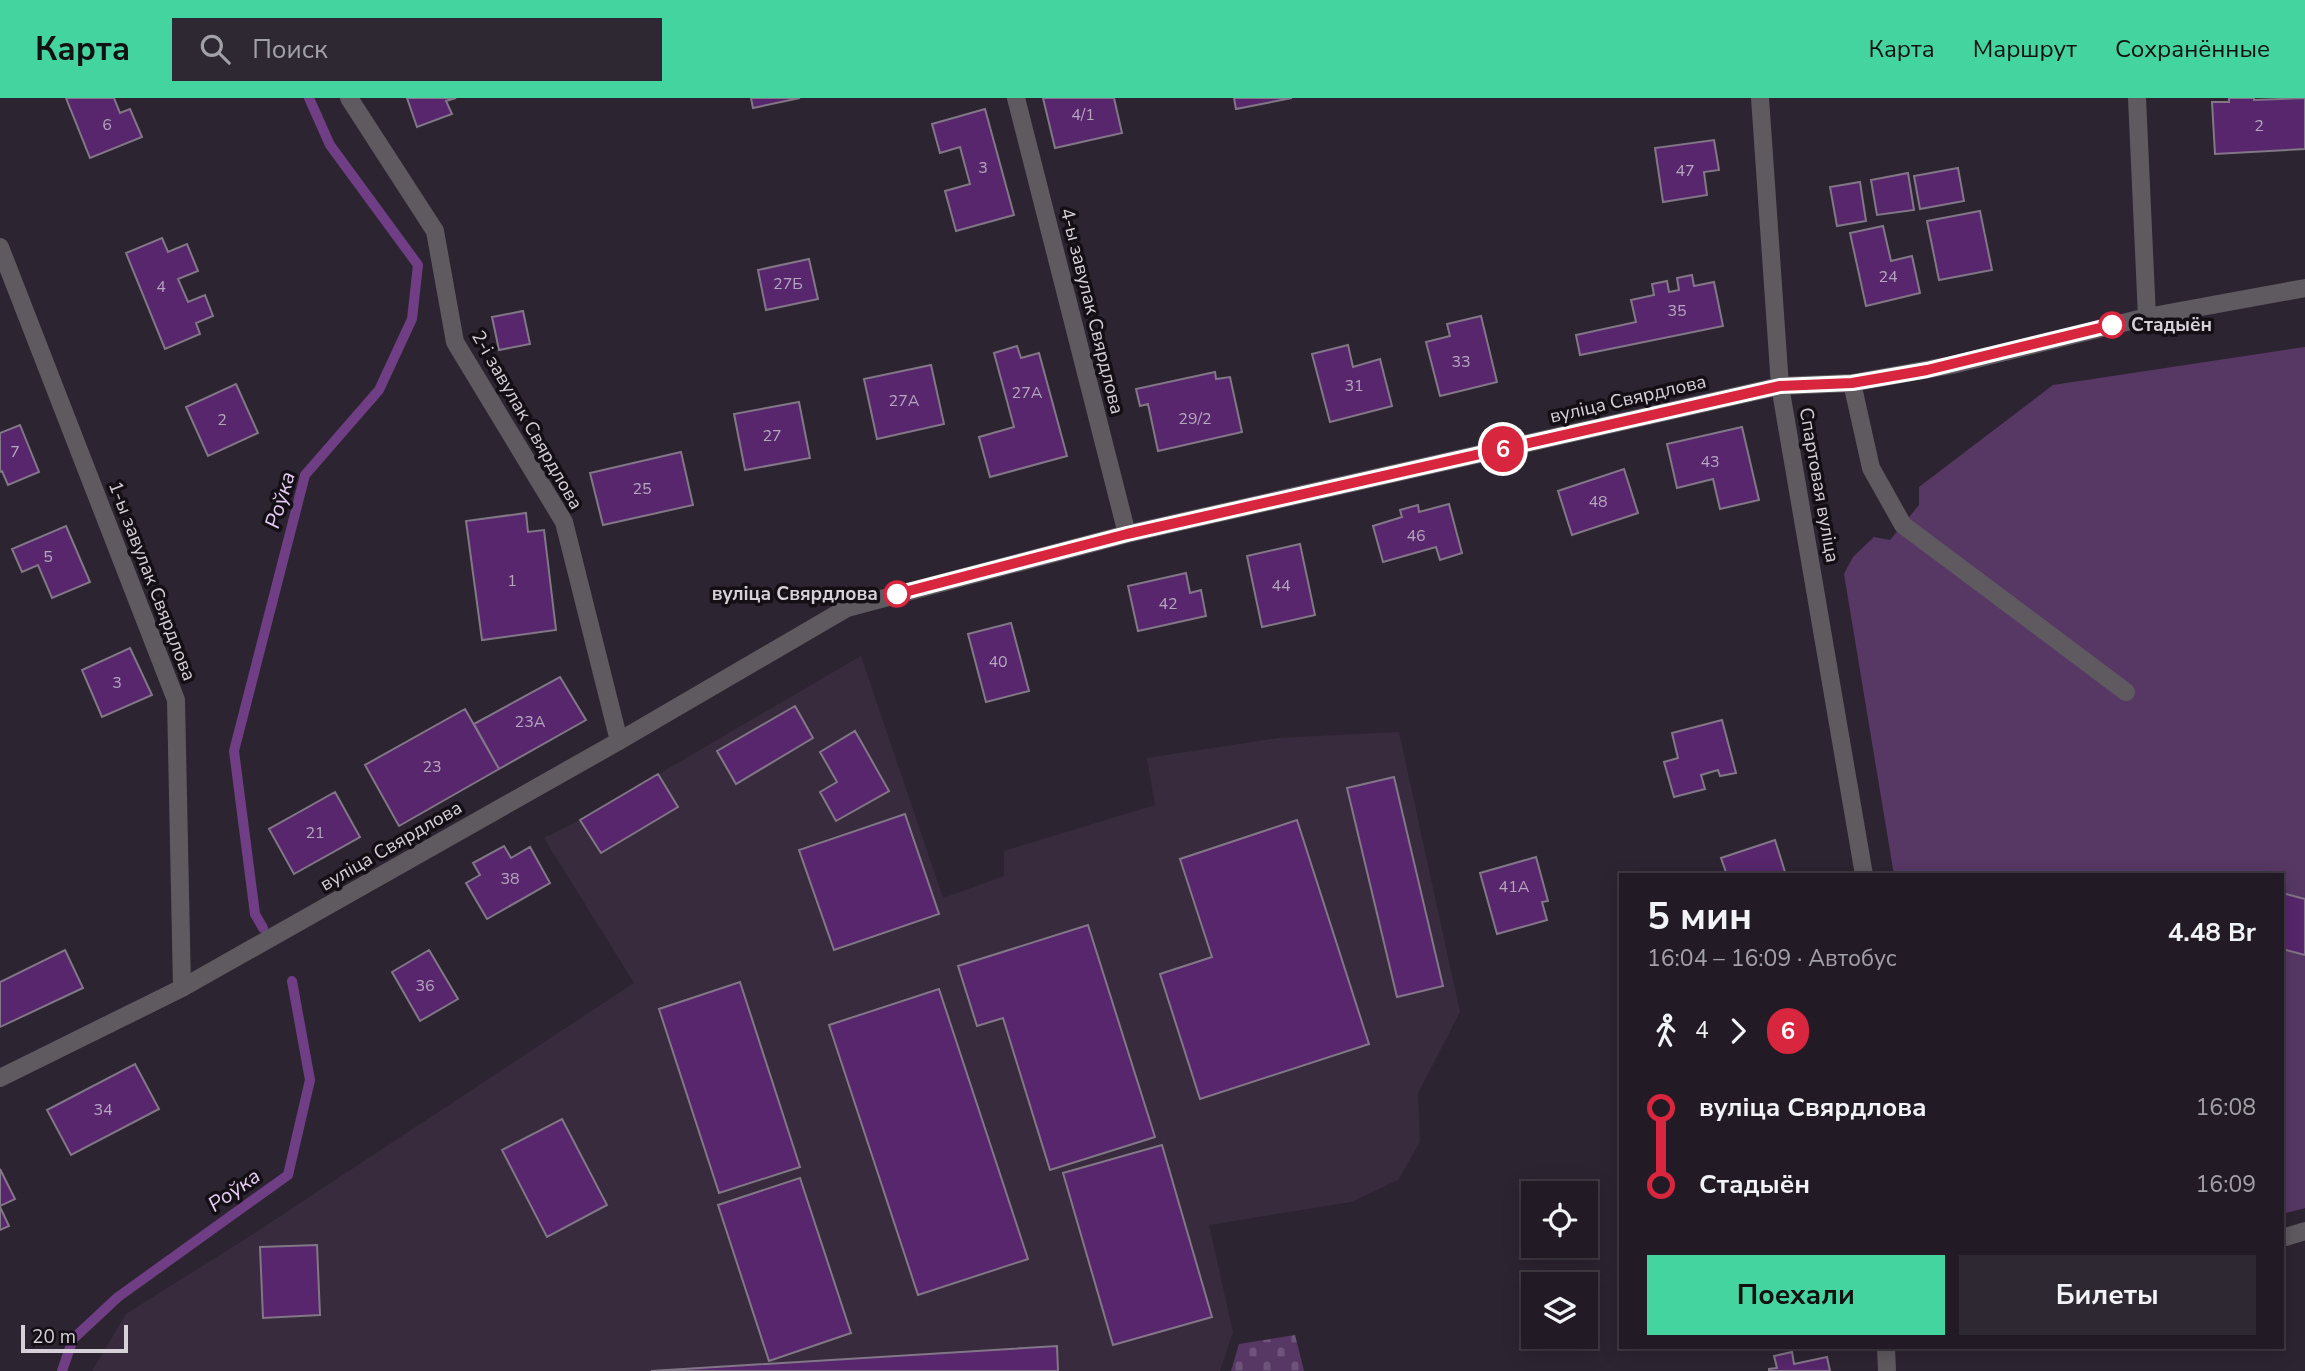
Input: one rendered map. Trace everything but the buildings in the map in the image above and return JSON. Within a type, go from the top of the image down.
[{"type":"street","name":"2-і завулак Свярдлова","points":[[349,98],[435,230],[455,342],[564,522],[619,741]]},
{"type":"street","name":"4-ы завулак Свярдлова","points":[[1016,98],[1127,534]]},
{"type":"street","name":"Спартовая вуліца","points":[[1760,98],[1780,386],[1864,873]]},
{"type":"street","points":[[2137,98],[2147,317]]},
{"type":"street","name":"1-ы завулак Свярдлова","points":[[0,247],[176,700],[182,988]]},
{"type":"street","name":"вуліца Свярдлова","points":[[0,1078],[182,988],[619,741],[846,608],[1127,534],[1780,386],[1852,383],[1952,365],[2147,317],[2305,288]]},
{"type":"street","points":[[1852,383],[1871,468],[1903,524],[2126,692]]},
{"type":"street","points":[[2284,1237],[2305,1231]]},
{"type":"street","points":[[1887,1357],[1903,1349]]},
{"type":"shaded area","points":[[861,656],[943,898],[1004,876],[1004,851],[1155,805],[1147,758],[1278,738],[1399,732],[1460,1012],[1418,1093],[1420,1142],[1398,1180],[1351,1202],[1209,1225],[1233,1332],[1220,1371],[92,1371],[126,1314],[247,1238],[634,983],[544,838],[580,820]]},
{"type":"green space","points":[[2305,347],[2305,1208],[2284,1213],[2284,873],[1894,873],[1844,574],[1853,557],[1874,537],[1890,540],[1919,505],[1919,487],[2053,385]]},
{"type":"green space","points":[[1295,1335],[1304,1371],[1231,1371],[1239,1344]]},
{"type":"waterway","name":"Роўка","points":[[263,928],[255,914],[234,751],[305,475],[379,390],[412,319],[418,265],[330,145],[309,98]]},
{"type":"waterway","name":"Роўка","points":[[62,1371],[73,1339],[118,1297],[288,1175],[310,1080],[292,981]]},
{"type":"bus line","name":"6","points":[[897,594],[1127,534],[1780,386],[1852,383],[1927,370],[2112,325]]},
{"type":"place","name":"Стадыён","points":[[2112,325]]},
{"type":"place","name":"вуліца Свярдлова","points":[[897,594]]}]
